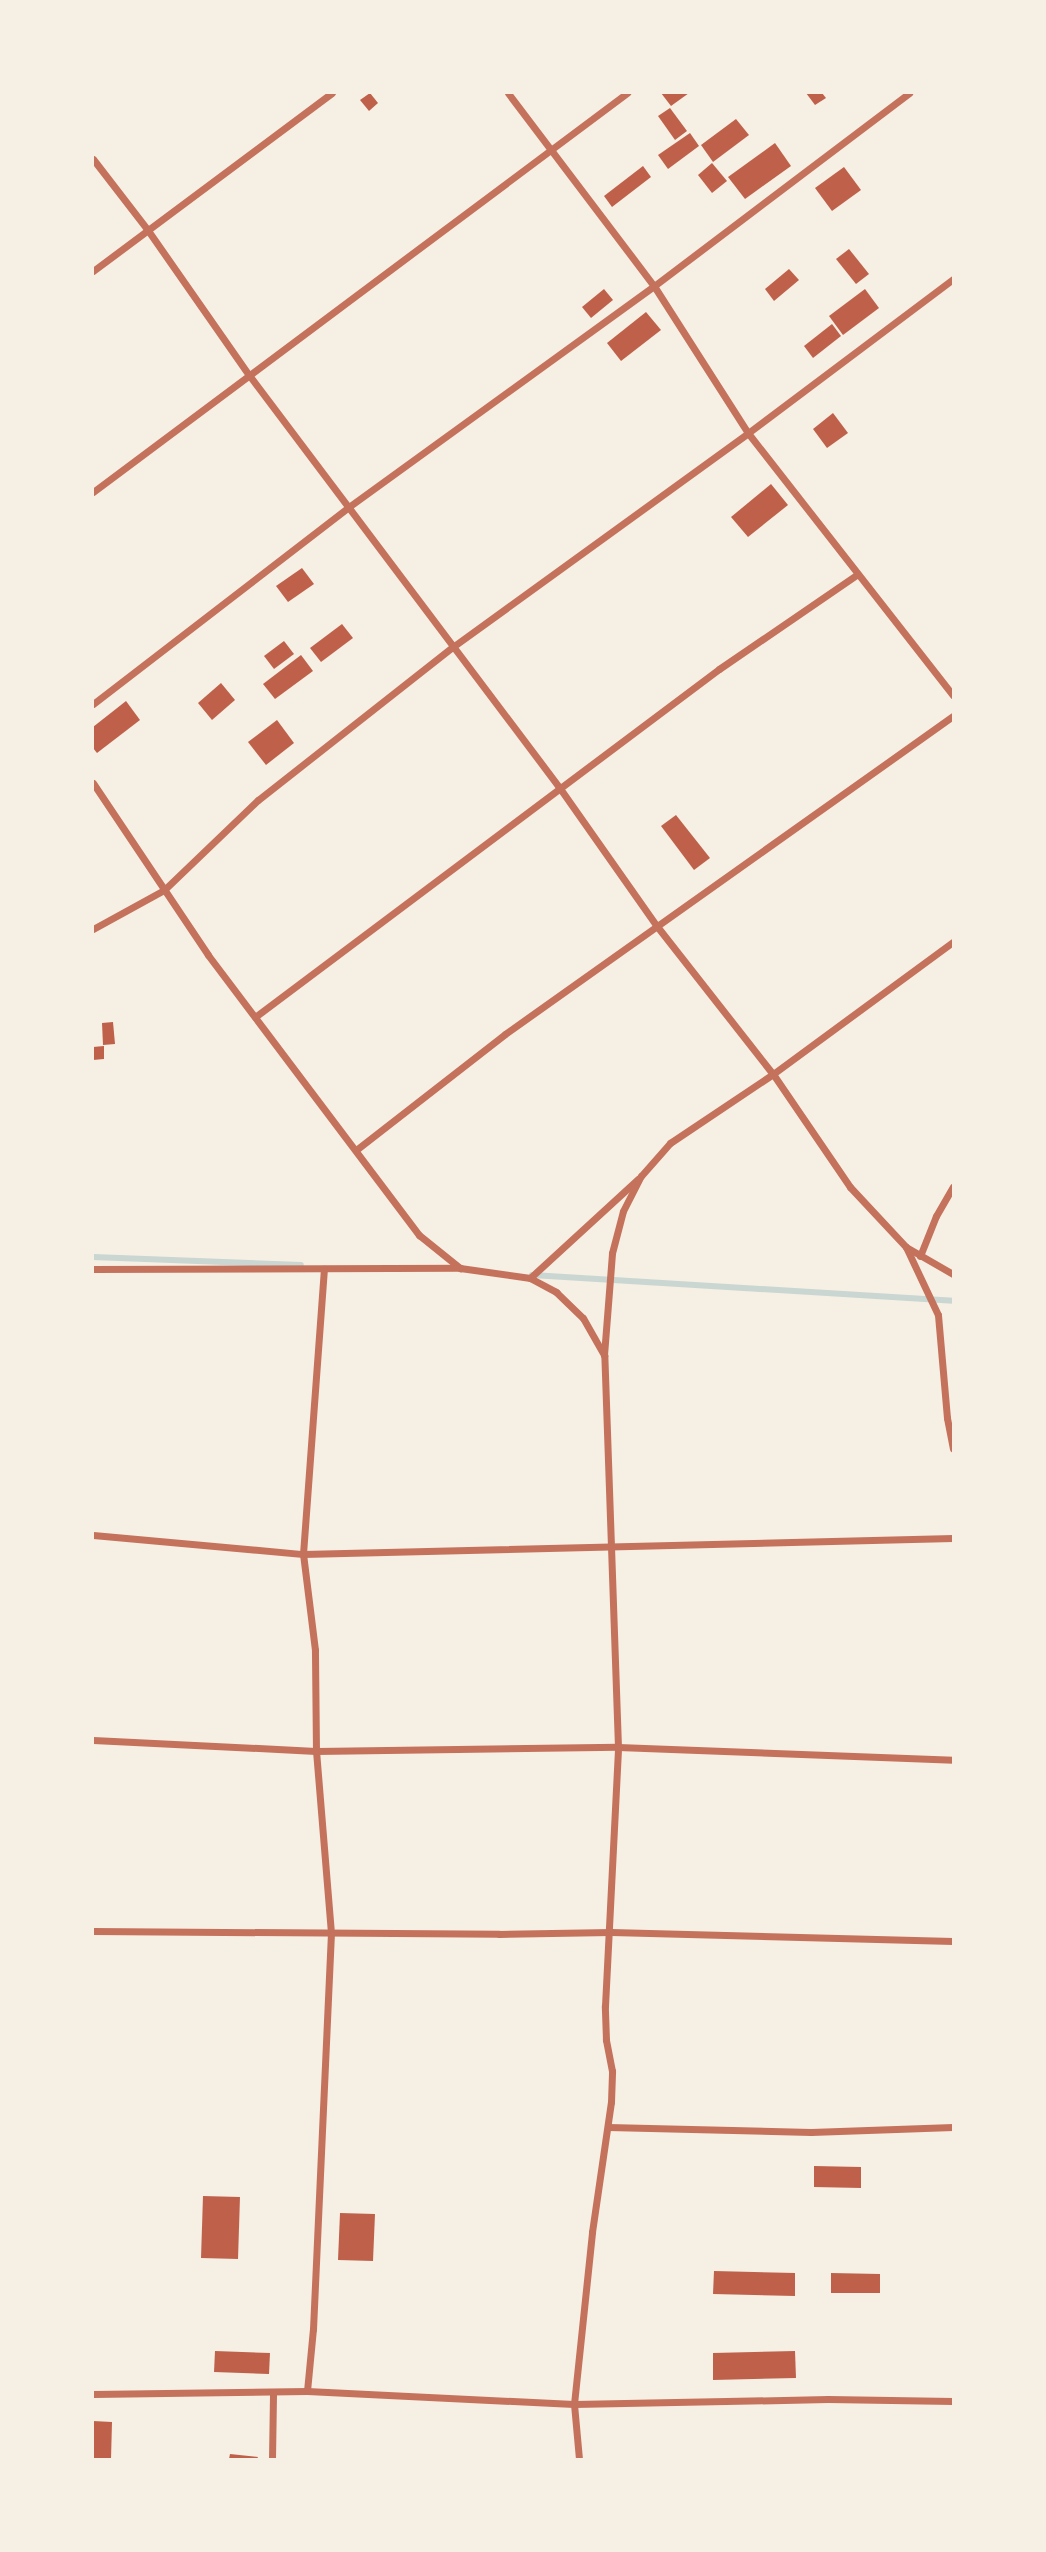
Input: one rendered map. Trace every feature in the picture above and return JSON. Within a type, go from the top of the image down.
[{"type":"street","points":[[93,271],[332,93]]},
{"type":"street","points":[[508,93],[654,286],[748,433],[953,695]]},
{"type":"street","points":[[93,492],[627,93]]},
{"type":"street","points":[[93,704],[350,506],[654,286],[909,93]]},
{"type":"street","points":[[93,159],[147,229],[249,375],[559,787],[656,925],[773,1074],[850,1187],[906,1247],[953,1273]]},
{"type":"street","points":[[93,929],[164,890],[258,800],[454,646],[748,433],[953,279]]},
{"type":"street","points":[[255,1017],[719,668],[858,574]]},
{"type":"street","points":[[356,1150],[505,1034],[953,716]]},
{"type":"street","points":[[93,783],[164,890],[255,1017],[419,1235],[460,1268]]},
{"type":"street","points":[[530,1278],[641,1176],[670,1143],[773,1074],[953,942]]},
{"type":"street","points":[[579,2459],[574,2404],[592,2232],[608,2127],[612,2071],[605,2006],[611,1931],[618,1746],[604,1355],[612,1253],[624,1211],[641,1176]]},
{"type":"street","points":[[920,1256],[936,1216],[953,1186]]},
{"type":"street","points":[[906,1247],[938,1315],[947,1418],[953,1448]]},
{"type":"street","points":[[93,1269],[460,1268],[530,1278],[556,1292],[583,1318],[604,1355]]},
{"type":"street","points":[[307,2391],[313,2329],[331,1933],[316,1751],[315,1650],[303,1554],[324,1269]]},
{"type":"street","points":[[93,1535],[303,1554],[953,1538]]},
{"type":"street","points":[[93,1740],[316,1751],[618,1746],[953,1760]]},
{"type":"street","points":[[93,1931],[611,1931],[953,1941]]},
{"type":"street","points":[[608,2127],[811,2132],[953,2127]]},
{"type":"street","points":[[93,2394],[307,2391],[574,2404],[828,2399],[953,2401]]},
{"type":"street","points":[[272,2459],[273,2392]]},
{"type":"building","points":[[370,93],[378,103],[369,111],[360,100]]},
{"type":"building","points":[[661,93],[689,93],[671,106]]},
{"type":"building","points":[[806,93],[822,93],[826,98],[815,105]]},
{"type":"building","points":[[670,108],[687,131],[675,140],[658,116]]},
{"type":"building","points":[[736,119],[749,135],[713,162],[701,145]]},
{"type":"building","points":[[690,133],[699,146],[668,169],[658,155]]},
{"type":"building","points":[[775,143],[791,166],[745,199],[728,177]]},
{"type":"building","points":[[712,163],[727,181],[712,193],[698,175]]},
{"type":"building","points":[[643,166],[651,177],[612,207],[604,196]]},
{"type":"building","points":[[844,167],[861,190],[832,211],[815,188]]},
{"type":"building","points":[[849,249],[869,274],[856,284],[836,259]]},
{"type":"building","points":[[789,269],[799,280],[774,301],[765,289]]},
{"type":"building","points":[[604,289],[613,300],[591,318],[582,307]]},
{"type":"building","points":[[865,289],[879,308],[843,335],[829,316]]},
{"type":"building","points":[[646,312],[661,330],[621,361],[607,343]]},
{"type":"building","points":[[832,324],[841,336],[813,358],[804,346]]},
{"type":"building","points":[[833,413],[848,433],[827,448],[813,429]]},
{"type":"building","points":[[771,484],[788,505],[748,537],[731,517]]},
{"type":"building","points":[[302,568],[314,584],[288,602],[276,586]]},
{"type":"building","points":[[342,624],[353,638],[321,662],[310,648]]},
{"type":"building","points":[[284,641],[294,654],[274,669],[264,656]]},
{"type":"building","points":[[301,655],[313,671],[275,699],[263,684]]},
{"type":"building","points":[[221,683],[235,700],[212,720],[198,703]]},
{"type":"building","points":[[126,701],[140,720],[97,753],[93,748],[93,727]]},
{"type":"building","points":[[277,720],[294,743],[266,765],[248,742]]},
{"type":"building","points":[[676,815],[710,858],[694,870],[661,826]]},
{"type":"building","points":[[113,1022],[115,1044],[103,1045],[102,1023]]},
{"type":"building","points":[[104,1046],[104,1059],[93,1060],[93,1047]]},
{"type":"building","points":[[814,2166],[861,2167],[861,2188],[814,2187]]},
{"type":"building","points":[[203,2196],[240,2197],[238,2259],[201,2258]]},
{"type":"building","points":[[340,2213],[375,2214],[373,2261],[338,2260]]},
{"type":"building","points":[[714,2271],[795,2273],[795,2296],[713,2294]]},
{"type":"building","points":[[831,2273],[880,2274],[880,2293],[831,2293]]},
{"type":"building","points":[[215,2351],[270,2353],[269,2374],[214,2372]]},
{"type":"building","points":[[795,2351],[796,2378],[713,2380],[713,2353]]},
{"type":"building","points":[[93,2421],[112,2422],[111,2459],[93,2459]]},
{"type":"building","points":[[230,2454],[258,2457],[229,2459]]},
{"type":"waterway","points":[[93,1257],[301,1265]]},
{"type":"waterway","points":[[532,1275],[953,1301]]}]
